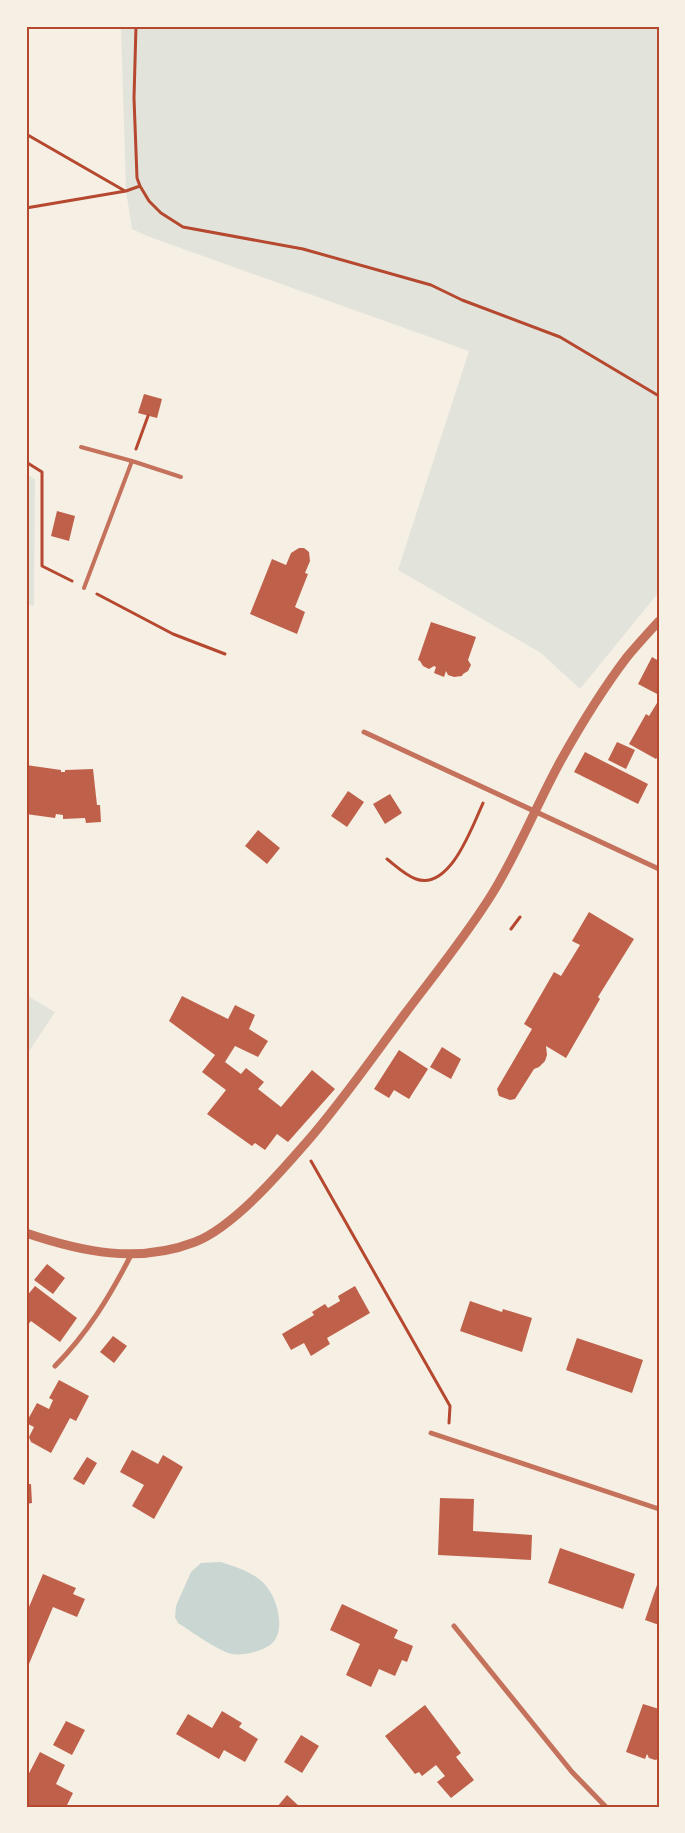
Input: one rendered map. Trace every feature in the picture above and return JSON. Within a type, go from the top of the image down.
[{"type":"street","points":[[26,1233],[64,1245],[92,1251],[131,1255],[167,1251],[197,1241],[227,1222],[254,1199],[292,1160],[346,1095],[475,921],[512,861],[534,812],[585,718],[629,655],[659,621]]},
{"type":"street","points":[[364,732],[659,869]]},
{"type":"street","points":[[55,1366],[84,1333],[113,1290],[131,1255]]},
{"type":"street","points":[[431,1433],[659,1508]]},
{"type":"street","points":[[454,1626],[572,1772],[606,1807]]},
{"type":"lane","points":[[81,448],[132,461],[181,477]]},
{"type":"lane","points":[[84,588],[132,461]]},
{"type":"path","points":[[136,26],[134,98],[137,178],[149,201],[161,213],[183,227],[303,249],[431,285],[462,300],[560,337],[659,396]]},
{"type":"path","points":[[26,134],[126,191]]},
{"type":"path","points":[[26,208],[126,191],[140,186]]},
{"type":"path","points":[[134,453],[148,416]]},
{"type":"path","points":[[26,462],[42,472],[42,566],[174,634],[225,654]]},
{"type":"path","points":[[387,859],[408,876],[417,880],[426,881],[440,876],[458,855],[482,806]]},
{"type":"path","points":[[511,929],[520,917]]},
{"type":"path","points":[[310,1157],[450,1406],[449,1439]]},
{"type":"shaded area","points":[[121,26],[659,26],[659,592],[580,689],[541,653],[398,570],[469,351],[132,229],[126,191]]},
{"type":"shaded area","points":[[26,474],[35,479],[34,606],[26,603]]},
{"type":"shaded area","points":[[26,995],[55,1012],[26,1056]]},
{"type":"shaded area","points":[[221,1562],[255,1576],[269,1590],[279,1614],[279,1623],[276,1638],[269,1646],[257,1651],[232,1654],[212,1645],[178,1623],[175,1617],[176,1606],[191,1572],[201,1563]]},
{"type":"building","points":[[144,394],[162,399],[157,418],[138,413]]},
{"type":"building","points":[[57,511],[75,516],[69,541],[51,536]]},
{"type":"building","points":[[299,548],[304,548],[309,552],[310,561],[305,573],[308,574],[295,607],[305,612],[297,634],[250,614],[272,559],[286,565],[291,553]]},
{"type":"building","points":[[431,622],[476,637],[468,660],[471,665],[462,676],[454,677],[448,675],[446,671],[444,677],[434,673],[436,667],[434,666],[429,669],[418,660]]},
{"type":"building","points":[[652,657],[659,661],[659,695],[638,684]]},
{"type":"building","points":[[657,703],[659,704],[659,755],[656,759],[629,744],[646,714],[649,716]]},
{"type":"building","points":[[617,742],[635,750],[626,769],[608,760]]},
{"type":"building","points":[[585,752],[648,784],[638,804],[574,772]]},
{"type":"building","points":[[26,765],[61,770],[61,772],[65,772],[65,770],[93,769],[97,805],[100,805],[101,822],[86,823],[85,818],[63,819],[63,815],[56,814],[55,818],[26,814]]},
{"type":"building","points":[[348,791],[364,802],[347,827],[331,816]]},
{"type":"building","points":[[390,794],[402,813],[385,824],[373,804]]},
{"type":"building","points":[[258,830],[280,848],[267,864],[245,846]]},
{"type":"building","points":[[589,912],[634,939],[598,997],[600,999],[566,1058],[546,1046],[547,1055],[545,1061],[534,1069],[515,1099],[510,1100],[499,1096],[497,1089],[532,1029],[524,1024],[554,972],[561,976],[580,945],[572,941]]},
{"type":"building","points":[[182,996],[228,1019],[235,1005],[255,1015],[249,1029],[268,1041],[258,1057],[235,1046],[225,1062],[241,1074],[246,1068],[264,1082],[258,1089],[281,1107],[312,1070],[335,1089],[288,1142],[277,1134],[265,1150],[255,1143],[252,1146],[207,1114],[226,1090],[202,1072],[215,1055],[169,1021]]},
{"type":"building","points":[[442,1047],[461,1059],[451,1079],[430,1067]]},
{"type":"building","points":[[399,1050],[428,1069],[409,1099],[394,1090],[389,1098],[374,1089]]},
{"type":"building","points":[[47,1264],[65,1278],[53,1294],[34,1280]]},
{"type":"building","points":[[35,1286],[77,1318],[60,1342],[31,1321],[26,1327],[26,1297]]},
{"type":"building","points":[[355,1286],[370,1313],[327,1338],[330,1344],[311,1356],[304,1343],[291,1350],[282,1334],[314,1315],[312,1312],[325,1304],[328,1308],[340,1301],[338,1296]]},
{"type":"building","points":[[470,1301],[502,1312],[503,1309],[532,1318],[522,1352],[460,1331]]},
{"type":"building","points":[[113,1336],[127,1346],[114,1363],[100,1352]]},
{"type":"building","points":[[577,1338],[643,1360],[632,1393],[566,1370]]},
{"type":"building","points":[[59,1380],[89,1396],[76,1421],[70,1418],[51,1453],[31,1442],[29,1437],[34,1427],[26,1423],[37,1403],[49,1409],[53,1400],[49,1398]]},
{"type":"building","points":[[132,1450],[158,1464],[163,1455],[183,1467],[154,1519],[132,1506],[144,1485],[120,1472]]},
{"type":"building","points":[[87,1457],[97,1463],[84,1485],[73,1479]]},
{"type":"building","points":[[26,1484],[31,1484],[32,1503],[26,1504]]},
{"type":"building","points":[[440,1498],[474,1499],[473,1531],[532,1535],[531,1560],[438,1555]]},
{"type":"building","points":[[560,1548],[635,1574],[623,1609],[548,1583]]},
{"type":"building","points":[[43,1574],[76,1588],[73,1594],[85,1599],[77,1617],[53,1607],[26,1671],[26,1614]]},
{"type":"building","points":[[659,1582],[659,1625],[645,1620]]},
{"type":"building","points":[[342,1604],[398,1630],[394,1638],[413,1646],[407,1662],[402,1660],[395,1676],[379,1669],[371,1687],[346,1675],[360,1644],[330,1630]]},
{"type":"building","points":[[643,1704],[659,1709],[659,1759],[649,1758],[647,1754],[645,1759],[626,1752]]},
{"type":"building","points":[[425,1705],[461,1753],[456,1757],[474,1780],[451,1798],[437,1782],[445,1776],[436,1765],[422,1776],[419,1772],[415,1774],[385,1736]]},
{"type":"building","points":[[222,1711],[242,1723],[239,1727],[258,1739],[245,1762],[224,1750],[219,1759],[176,1734],[188,1714],[212,1728]]},
{"type":"building","points":[[66,1721],[85,1730],[72,1755],[53,1745]]},
{"type":"building","points":[[301,1735],[319,1746],[302,1773],[284,1762]]},
{"type":"building","points":[[40,1752],[65,1765],[56,1784],[73,1793],[66,1807],[26,1807],[26,1779]]},
{"type":"building","points":[[287,1795],[300,1807],[277,1807]]}]
